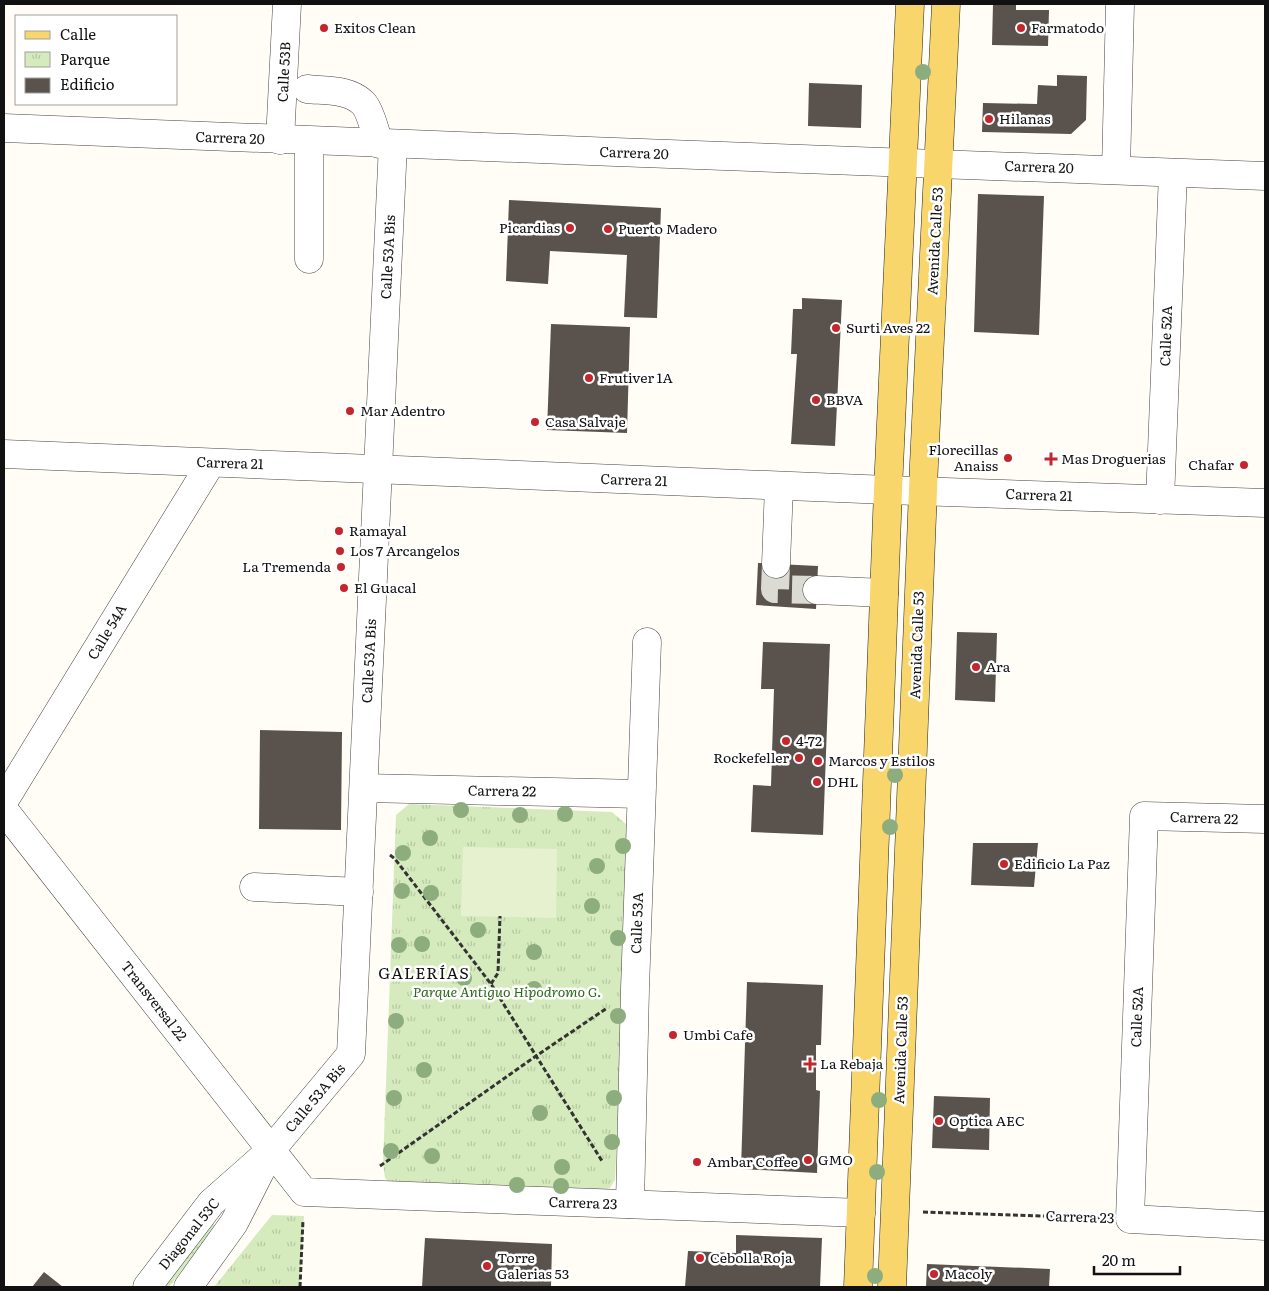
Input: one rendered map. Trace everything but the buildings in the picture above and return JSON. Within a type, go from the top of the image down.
[{"type":"main road","points":[[858,1287],[888,490],[910,4]]},
{"type":"main road","name":"Avenida Calle 53","points":[[892,1287],[923,492],[946,4]]},
{"type":"street","name":"Calle 53B","points":[[280,140],[287,4]]},
{"type":"street","points":[[1116,170],[1120,4]]},
{"type":"street","points":[[307,89],[347,93],[364,104],[386,144]]},
{"type":"street","name":"Carrera 20","points":[[4,128],[1265,176]]},
{"type":"street","points":[[309,141],[309,259]]},
{"type":"street","name":"Calle 53A Bis","points":[[271,1150],[351,1054],[378,469],[386,144]]},
{"type":"street","name":"Calle 52A","points":[[1160,500],[1173,173]]},
{"type":"street","name":"Carrera 21","points":[[4,454],[923,492],[1265,503]]},
{"type":"street","name":"Calle 54A","points":[[4,802],[211,463]]},
{"type":"street","points":[[776,564],[779,486]]},
{"type":"street","points":[[817,590],[884,593]]},
{"type":"street","name":"Calle 53A","points":[[630,1204],[635,989],[647,642]]},
{"type":"street","name":"Carrera 22","points":[[364,788],[641,794]]},
{"type":"street","name":"Transversal 22","points":[[4,810],[304,1192]]},
{"type":"street","name":"Calle 52A","points":[[1130,1218],[1144,816]]},
{"type":"street","name":"Carrera 22","points":[[1144,816],[1265,819]]},
{"type":"street","points":[[254,887],[358,892]]},
{"type":"street","name":"Diagonal 53C","points":[[147,1287],[211,1203],[271,1150]]},
{"type":"street","name":"Diagonal 53C","points":[[188,1287],[234,1223],[271,1150]]},
{"type":"street","name":"Carrera 23","points":[[304,1192],[861,1213]]},
{"type":"street","name":"Carrera 23","points":[[1130,1218],[1265,1226]]},
{"type":"path","points":[[361,835],[395,859],[491,984],[605,1166]]},
{"type":"path","points":[[491,984],[498,973],[500,916]]},
{"type":"path","points":[[344,1194],[383,1164],[536,1056],[635,989]]},
{"type":"path","points":[[300,1287],[304,1192]]},
{"type":"path","name":"Carrera 23","points":[[895,1212],[1130,1218]]},
{"type":"green space","name":"Parque Antiguo Hipodromo G.","points":[[409,804],[612,812],[627,825],[623,998],[615,1180],[610,1188],[595,1195],[393,1187],[385,1178],[383,1164],[396,815]]},
{"type":"green space","points":[[463,847],[557,849],[556,918],[461,916]]},
{"type":"green space","points":[[272,1215],[304,1216],[300,1287],[214,1287]]},
{"type":"green space","points":[[209,1221],[216,1226],[169,1287],[158,1287]]},
{"type":"tunnel","points":[[776,564],[775,589],[817,590]]},
{"type":"place","name":"Exitos Clean","points":[[324,28]]},
{"type":"place","name":"Farmatodo","points":[[1021,28]]},
{"type":"place","name":"Hilanas","points":[[989,119]]},
{"type":"place","name":"Picardias","points":[[570,228]]},
{"type":"place","name":"Puerto Madero","points":[[608,229]]},
{"type":"place","name":"Surti Aves 22","points":[[836,328]]},
{"type":"place","name":"Frutiver 1A","points":[[589,378]]},
{"type":"place","name":"BBVA","points":[[816,400]]},
{"type":"place","name":"Mar Adentro","points":[[350,411]]},
{"type":"place","name":"Casa Salvaje","points":[[535,422]]},
{"type":"place","name":"Florecillas Anaiss","points":[[1008,458]]},
{"type":"place","name":"Mas Droguerias","points":[[1051,459]]},
{"type":"place","name":"Chafar","points":[[1244,465]]},
{"type":"place","name":"Ramayal","points":[[339,531]]},
{"type":"place","name":"Los 7 Arcangelos","points":[[340,551]]},
{"type":"place","name":"La Tremenda","points":[[341,567]]},
{"type":"place","name":"El Guacal","points":[[344,588]]},
{"type":"place","name":"Ara","points":[[976,667]]},
{"type":"place","name":"4-72","points":[[786,741]]},
{"type":"place","name":"Rockefeller","points":[[799,758]]},
{"type":"place","name":"Marcos y Estilos","points":[[818,761]]},
{"type":"place","name":"DHL","points":[[817,782]]},
{"type":"place","name":"Edificio La Paz","points":[[1004,864]]},
{"type":"place","name":"Umbi Cafe","points":[[673,1035]]},
{"type":"place","name":"La Rebaja","points":[[810,1064]]},
{"type":"place","name":"Optica AEC","points":[[939,1121]]},
{"type":"place","name":"GMO","points":[[808,1160]]},
{"type":"place","name":"Ambar Coffee","points":[[697,1162]]},
{"type":"place","name":"Cebolla Roja","points":[[700,1258]]},
{"type":"place","name":"Torre Galerias 53","points":[[487,1266]]},
{"type":"place","name":"Macoly","points":[[934,1274]]},
{"type":"district","name":"GALERÍAS","points":[[424,973]]}]
